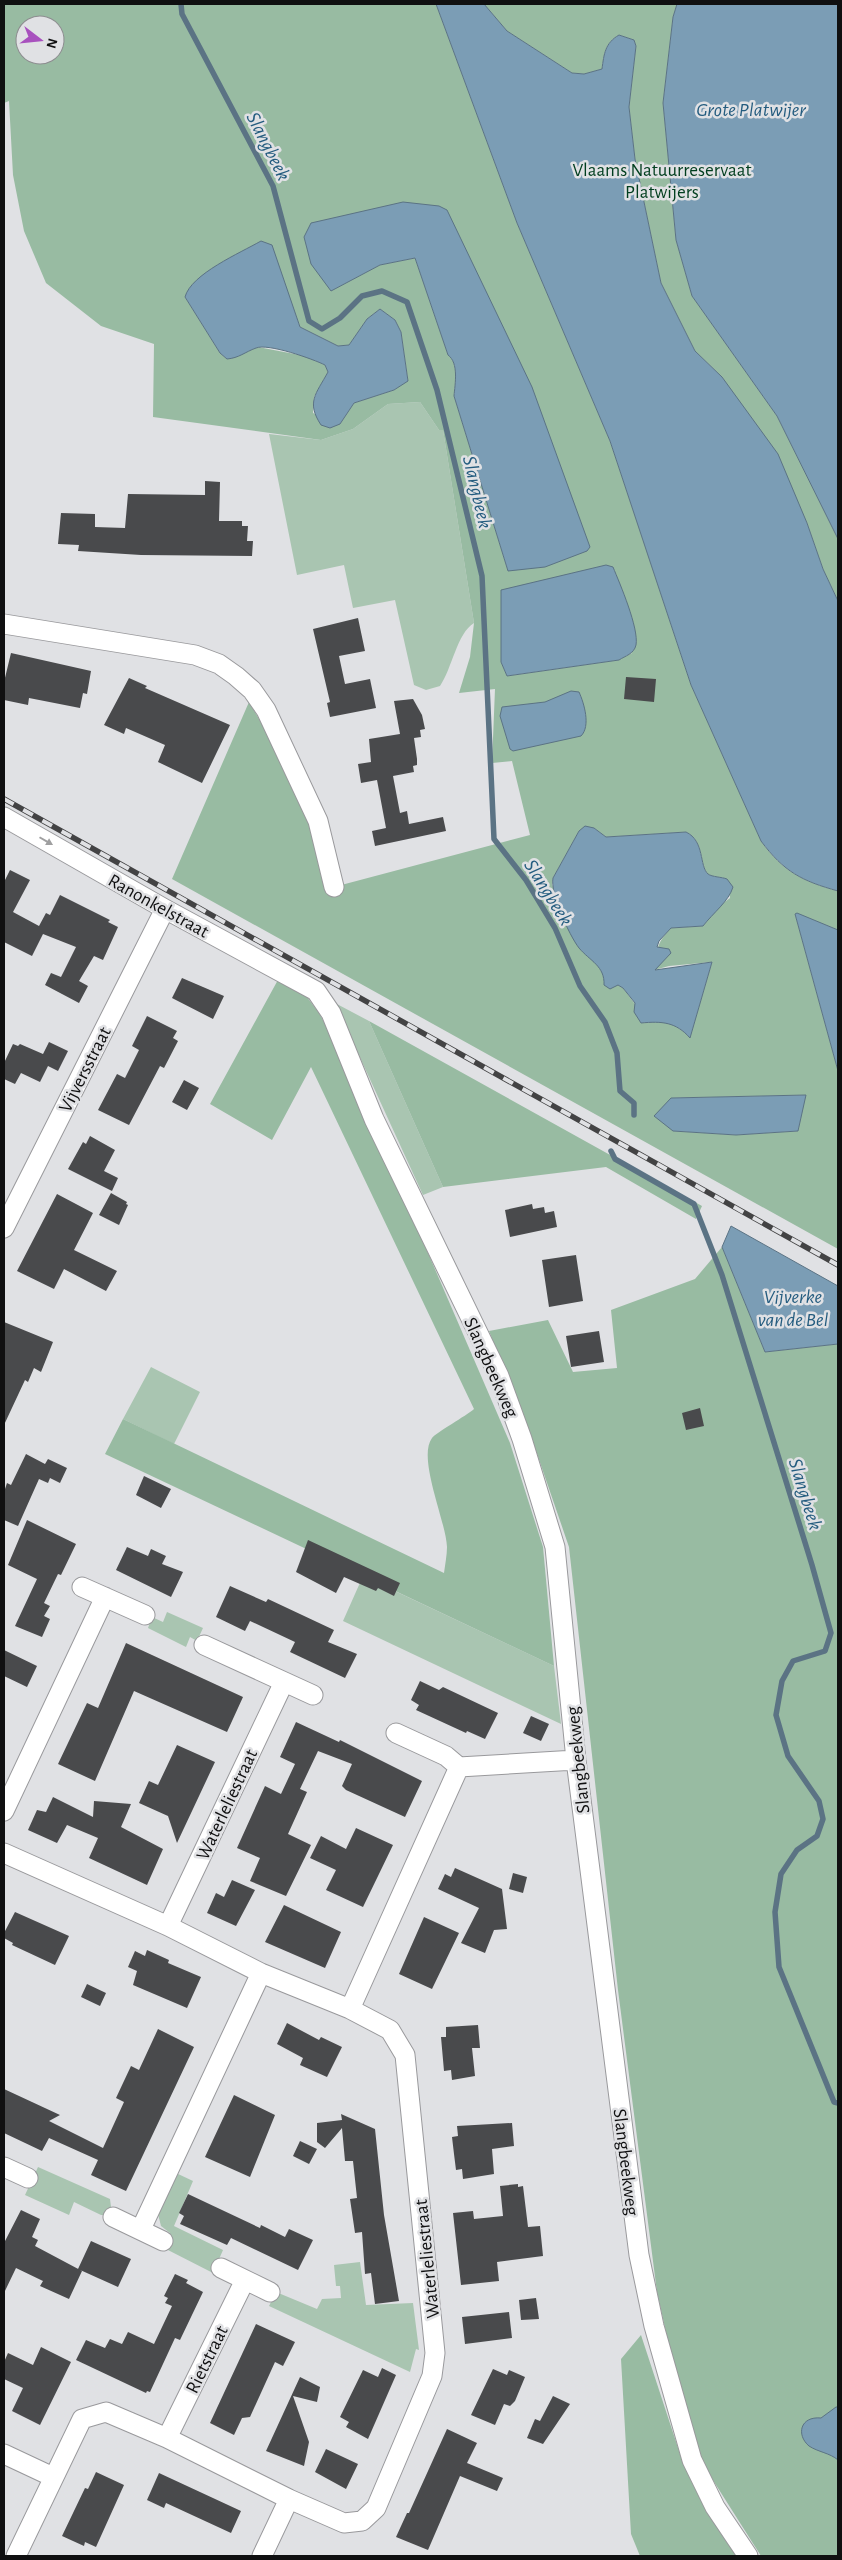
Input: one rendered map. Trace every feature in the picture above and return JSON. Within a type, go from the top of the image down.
[{"type":"street","points":[[4,624],[195,655],[219,664],[236,676],[252,690],[266,710],[293,766],[318,820],[334,887]]},
{"type":"street","name":"Ranonkelstraat","points":[[4,817],[165,909],[316,991]]},
{"type":"street","name":"Vijversstraat","points":[[4,1228],[165,909]]},
{"type":"street","name":"Slangbeekweg","points":[[316,991],[331,1013],[374,1119],[499,1376],[522,1439],[555,1547],[576,1760],[639,2255],[671,2389],[692,2460],[715,2508],[748,2556]]},
{"type":"street","points":[[82,1587],[145,1615]]},
{"type":"street","points":[[4,1810],[105,1597]]},
{"type":"street","points":[[204,1645],[313,1695]]},
{"type":"street","name":"Waterleliestraat","points":[[168,1926],[284,1682]]},
{"type":"street","points":[[396,1733],[446,1756],[460,1767],[576,1760]]},
{"type":"street","points":[[350,2009],[460,1767]]},
{"type":"street","name":"Waterleliestraat","points":[[4,1853],[168,1926],[261,1973],[350,2009],[390,2030],[405,2055],[435,2353],[432,2376],[376,2508],[362,2521],[344,2523],[289,2499]]},
{"type":"street","points":[[140,2229],[261,1973]]},
{"type":"street","points":[[4,2167],[28,2178]]},
{"type":"street","points":[[113,2217],[163,2241]]},
{"type":"street","points":[[221,2268],[270,2292]]},
{"type":"street","name":"Rietstraat","points":[[167,2438],[245,2280]]},
{"type":"street","points":[[16,2556],[82,2418],[106,2412],[167,2438],[289,2499],[262,2556]]},
{"type":"street","points":[[4,2454],[53,2477]]},
{"type":"green space","points":[[4,4],[436,4],[517,223],[610,441],[691,685],[761,841],[777,860],[795,874],[838,891],[838,930],[795,914],[838,1071],[838,1249],[172,879],[249,702],[265,729],[305,811],[330,888],[530,835],[512,761],[492,763],[495,689],[459,693],[470,657],[474,623],[443,430],[439,430],[420,402],[388,404],[353,429],[321,440],[153,417],[154,344],[101,326],[46,283],[24,231],[13,175],[9,101],[4,103]],"holes":[[[447,210],[508,571],[454,396],[456,374],[454,363],[448,355],[415,258],[380,265],[332,290]],[[185,297],[291,303],[300,327],[338,346],[349,345],[367,319],[380,309],[395,320],[401,332],[408,380],[394,390],[354,403],[340,424],[313,413],[314,397],[328,372],[325,365],[305,356],[258,347],[227,359],[220,353]],[[501,590],[632,653],[618,660],[507,676],[501,662]],[[594,828],[606,837],[686,832],[696,841],[703,865],[708,874],[727,879],[730,898],[719,906],[703,926],[671,928],[659,943],[654,970],[669,966],[712,962],[690,1037],[679,1028],[668,1023],[641,1023],[635,1004],[623,988],[605,977],[552,885],[553,878],[579,831]],[[805,1095],[798,1131],[736,1135],[673,1131],[671,1098]]]},
{"type":"green space","name":"Vlaams Natuurreservaat Platwijers","points":[[484,4],[677,4],[673,17],[663,103],[676,240],[692,296],[777,416],[838,539],[838,601],[823,569],[807,523],[722,377],[695,351],[661,283],[635,159],[629,107],[636,46],[634,40],[619,35],[608,45],[602,69],[584,74],[572,73],[507,31]]},
{"type":"green space","points":[[420,402],[439,430],[443,430],[474,623],[463,635],[440,686],[426,690],[414,685],[395,600],[353,608],[344,565],[297,575],[269,434],[321,440],[353,429],[388,404]]},
{"type":"green space","points":[[279,978],[307,997],[319,1013],[343,1056],[510,1443],[543,1547],[554,1666],[105,1454],[123,1419],[444,1573],[447,1547],[430,1474],[428,1447],[435,1435],[474,1409],[311,1067],[272,1140],[210,1104]]},
{"type":"green space","points":[[335,1003],[369,1021],[443,1187],[423,1195]]},
{"type":"green space","points":[[369,1021],[702,1206],[696,1219],[606,1167],[443,1187]]},
{"type":"green space","points":[[722,1247],[765,1352],[838,1344],[838,2556],[761,2556],[697,2455],[679,2390],[657,2292],[618,1990],[569,1547],[533,1442],[489,1331],[548,1320],[573,1372],[617,1368],[611,1310],[695,1279]]},
{"type":"green space","points":[[151,1367],[200,1392],[174,1444],[123,1419]]},
{"type":"green space","points":[[363,1576],[554,1666],[561,1724],[343,1621]]},
{"type":"green space","points":[[167,1612],[203,1628],[197,1641],[190,1637],[186,1647],[148,1628],[152,1617],[163,1622]]},
{"type":"green space","points":[[38,2167],[110,2199],[111,2207],[107,2215],[101,2215],[74,2202],[69,2215],[25,2195]]},
{"type":"green space","points":[[176,2173],[193,2181],[174,2226],[223,2250],[213,2273],[164,2248],[170,2233],[161,2226],[158,2214]]},
{"type":"green space","points":[[360,2262],[366,2305],[413,2303],[419,2350],[416,2349],[410,2372],[269,2306],[276,2292],[317,2309],[322,2299],[341,2298],[340,2286],[336,2286],[334,2265]]},
{"type":"green space","points":[[641,2335],[681,2457],[706,2511],[738,2556],[640,2556],[631,2534],[621,2359]]},
{"type":"water","points":[[436,4],[484,4],[507,31],[572,73],[584,74],[602,69],[608,45],[619,35],[634,40],[636,46],[629,107],[635,159],[661,283],[695,351],[722,377],[778,454],[807,523],[823,569],[838,601],[838,891],[795,874],[769,852],[761,841],[691,685],[610,441],[517,223]]},
{"type":"water","name":"Grote Platwijer","points":[[677,4],[838,4],[838,539],[777,416],[692,296],[676,240],[663,103],[673,17]]},
{"type":"water","points":[[403,202],[439,206],[447,210],[532,387],[590,547],[587,551],[545,567],[508,571],[454,396],[456,374],[454,363],[448,355],[415,258],[380,265],[331,291],[311,264],[304,237],[311,223]]},
{"type":"water","points":[[261,241],[272,245],[300,327],[338,346],[349,345],[367,319],[380,309],[395,320],[401,332],[408,381],[394,390],[354,403],[340,424],[330,428],[321,425],[313,404],[314,398],[328,372],[325,365],[280,350],[262,347],[227,359],[220,353],[185,297],[189,288],[206,272]]},
{"type":"water","points":[[606,565],[613,567],[632,617],[636,637],[636,645],[633,651],[619,660],[507,676],[501,662],[501,590]]},
{"type":"water","points":[[571,691],[579,692],[583,702],[586,726],[581,736],[513,751],[510,749],[500,716],[502,707],[545,702]]},
{"type":"water","points":[[585,826],[594,828],[606,837],[686,832],[696,841],[703,865],[708,874],[727,879],[733,887],[724,902],[703,926],[671,928],[659,941],[657,947],[669,949],[671,953],[655,970],[712,962],[690,1038],[679,1029],[668,1024],[656,1022],[641,1023],[634,1012],[635,1003],[623,988],[618,985],[610,989],[604,985],[604,978],[599,968],[579,948],[570,934],[557,903],[553,878],[579,831]]},
{"type":"water","points":[[797,913],[838,930],[838,1071],[795,914]]},
{"type":"water","points":[[806,1095],[798,1131],[736,1135],[673,1131],[654,1116],[671,1098]]},
{"type":"water","name":"Vijverke van de Bel","points":[[731,1226],[838,1286],[838,1344],[765,1352],[722,1247]]},
{"type":"water","points":[[838,2407],[838,2460],[809,2446],[802,2437],[802,2427],[808,2420],[821,2418]]},
{"type":"building","points":[[205,481],[220,482],[219,521],[242,521],[242,526],[248,526],[247,541],[253,541],[252,556],[141,555],[78,551],[79,545],[58,544],[61,513],[95,514],[95,527],[125,528],[128,494],[205,495]]},
{"type":"building","points":[[358,618],[365,651],[339,656],[345,684],[370,679],[376,708],[330,717],[327,703],[330,702],[313,629]]},
{"type":"building","points":[[11,653],[91,671],[87,694],[83,693],[80,708],[29,698],[28,705],[4,700],[4,682]]},
{"type":"building","points":[[626,677],[656,679],[654,702],[624,699]]},
{"type":"building","points":[[129,678],[147,686],[145,688],[230,725],[202,783],[158,762],[165,745],[126,728],[124,734],[104,725]]},
{"type":"building","points":[[413,699],[422,715],[425,729],[420,730],[421,737],[414,738],[417,765],[413,766],[414,772],[393,776],[400,813],[407,811],[409,824],[443,817],[446,831],[375,846],[372,831],[386,828],[377,780],[361,783],[358,764],[371,762],[369,739],[400,734],[394,701]]},
{"type":"building","points":[[10,870],[30,880],[13,912],[39,926],[46,913],[50,915],[60,895],[110,920],[108,922],[118,927],[103,960],[94,956],[79,981],[88,986],[79,1003],[45,985],[51,973],[61,977],[76,947],[43,934],[32,956],[4,942],[4,882]]},
{"type":"building","points":[[182,978],[224,996],[213,1019],[172,998]]},
{"type":"building","points":[[147,1016],[177,1031],[173,1038],[178,1041],[164,1068],[160,1066],[129,1125],[98,1110],[117,1074],[125,1078],[139,1050],[132,1046]]},
{"type":"building","points":[[49,1042],[68,1051],[58,1071],[48,1066],[40,1082],[21,1073],[15,1084],[4,1079],[4,1063],[13,1044],[18,1046],[20,1044],[43,1054]]},
{"type":"building","points":[[184,1080],[199,1088],[187,1110],[172,1102]]},
{"type":"building","points":[[90,1136],[115,1150],[104,1171],[118,1178],[112,1191],[68,1169],[83,1142],[86,1144]]},
{"type":"building","points":[[111,1193],[127,1202],[126,1204],[128,1205],[119,1225],[99,1215]]},
{"type":"building","points":[[57,1194],[93,1213],[74,1250],[117,1271],[106,1291],[64,1269],[54,1289],[17,1271]]},
{"type":"building","points":[[532,1204],[533,1209],[544,1207],[545,1213],[554,1211],[557,1227],[510,1237],[505,1210]]},
{"type":"building","points":[[576,1255],[583,1301],[549,1307],[542,1260]]},
{"type":"building","points":[[4,1322],[53,1342],[41,1372],[34,1368],[28,1382],[25,1380],[4,1425]]},
{"type":"building","points":[[599,1331],[604,1362],[571,1367],[566,1336]]},
{"type":"building","points":[[700,1408],[704,1426],[686,1430],[682,1413]]},
{"type":"building","points":[[26,1454],[45,1464],[48,1459],[67,1468],[60,1483],[50,1478],[48,1483],[39,1479],[18,1526],[4,1520],[4,1492],[7,1483],[11,1485]]},
{"type":"building","points":[[144,1476],[171,1489],[161,1508],[136,1495]]},
{"type":"building","points":[[27,1520],[76,1544],[61,1575],[58,1574],[44,1603],[50,1606],[44,1616],[50,1619],[42,1637],[15,1626],[37,1579],[8,1565]]},
{"type":"building","points":[[308,1540],[400,1583],[394,1596],[378,1588],[376,1591],[344,1577],[336,1593],[296,1572]]},
{"type":"building","points":[[127,1547],[148,1556],[151,1549],[166,1556],[162,1564],[183,1572],[171,1597],[116,1570]]},
{"type":"building","points":[[230,1586],[266,1602],[268,1599],[334,1630],[328,1642],[357,1654],[345,1678],[290,1652],[295,1642],[250,1621],[245,1631],[216,1617]]},
{"type":"building","points":[[126,1643],[243,1697],[227,1732],[134,1691],[95,1781],[58,1764],[87,1703],[98,1708]]},
{"type":"building","points":[[4,1650],[37,1666],[27,1687],[4,1676]]},
{"type":"building","points":[[420,1681],[439,1690],[443,1687],[498,1713],[485,1739],[467,1731],[466,1733],[416,1710],[419,1705],[411,1700]]},
{"type":"building","points":[[531,1716],[549,1724],[541,1741],[523,1733]]},
{"type":"building","points":[[296,1722],[339,1742],[340,1740],[422,1781],[405,1817],[346,1790],[342,1786],[352,1764],[318,1751],[300,1789],[307,1792],[288,1834],[311,1845],[286,1896],[250,1881],[260,1858],[237,1848],[265,1786],[281,1794],[295,1764],[280,1757]]},
{"type":"building","points":[[177,1745],[215,1762],[177,1843],[168,1816],[139,1803],[149,1781],[158,1785]]},
{"type":"building","points":[[53,1797],[93,1817],[94,1801],[131,1804],[121,1827],[163,1849],[147,1885],[89,1858],[98,1838],[67,1825],[57,1843],[28,1830],[37,1810],[46,1812]]},
{"type":"building","points":[[356,1828],[393,1845],[363,1907],[326,1890],[336,1870],[310,1858],[321,1836],[346,1849]]},
{"type":"building","points":[[455,1868],[502,1889],[507,1929],[494,1930],[485,1953],[461,1943],[479,1908],[438,1889],[445,1874],[451,1877]]},
{"type":"building","points":[[513,1873],[527,1877],[523,1893],[509,1889]]},
{"type":"building","points":[[232,1880],[255,1890],[236,1926],[207,1913],[216,1893],[224,1897]]},
{"type":"building","points":[[284,1905],[341,1932],[325,1968],[265,1942]]},
{"type":"building","points":[[15,1912],[69,1936],[55,1965],[12,1945],[13,1943],[4,1938],[4,1933]]},
{"type":"building","points":[[424,1917],[459,1933],[432,1989],[399,1974]]},
{"type":"building","points":[[147,1950],[169,1960],[168,1963],[201,1977],[187,2008],[133,1985],[137,1971],[128,1967],[135,1951],[145,1956]]},
{"type":"building","points":[[87,1984],[106,1993],[100,2006],[81,1997]]},
{"type":"building","points":[[287,2023],[319,2040],[321,2037],[342,2047],[327,2077],[300,2065],[303,2058],[277,2044]]},
{"type":"building","points":[[478,2025],[480,2048],[472,2048],[475,2076],[452,2080],[451,2070],[444,2071],[441,2037],[446,2037],[446,2027]]},
{"type":"building","points":[[158,2029],[194,2047],[126,2191],[91,2175],[98,2160],[49,2138],[42,2151],[4,2133],[4,2089],[60,2115],[49,2121],[103,2148],[124,2102],[116,2098],[131,2066],[139,2070]]},
{"type":"building","points":[[234,2095],[275,2115],[250,2177],[205,2157]]},
{"type":"building","points":[[341,2114],[375,2129],[384,2215],[399,2301],[375,2304],[371,2273],[365,2274],[362,2232],[355,2233],[350,2199],[357,2198],[353,2161],[345,2161],[342,2128],[325,2148],[317,2142],[317,2123],[342,2120]]},
{"type":"building","points":[[512,2123],[514,2146],[492,2149],[494,2174],[463,2179],[462,2169],[456,2170],[452,2137],[458,2136],[457,2126]]},
{"type":"building","points":[[300,2141],[317,2149],[309,2164],[293,2156]]},
{"type":"building","points":[[518,2184],[518,2187],[523,2186],[528,2227],[540,2226],[543,2256],[497,2262],[499,2281],[461,2285],[453,2213],[473,2211],[474,2219],[503,2216],[500,2186]]},
{"type":"building","points":[[188,2194],[260,2228],[261,2225],[285,2237],[289,2229],[313,2240],[298,2270],[231,2238],[227,2245],[180,2224],[184,2216],[179,2213]]},
{"type":"building","points":[[21,2210],[40,2219],[32,2237],[38,2240],[35,2246],[82,2271],[69,2299],[40,2286],[43,2281],[16,2268],[4,2293],[4,2243]]},
{"type":"building","points":[[91,2241],[131,2259],[118,2287],[78,2269]]},
{"type":"building","points":[[175,2274],[188,2280],[186,2283],[203,2292],[180,2340],[175,2338],[150,2392],[147,2391],[146,2393],[76,2360],[86,2340],[105,2348],[110,2339],[122,2344],[128,2332],[154,2344],[172,2306],[165,2303],[168,2298],[164,2296]]},
{"type":"building","points":[[536,2298],[539,2319],[521,2320],[519,2300]]},
{"type":"building","points":[[509,2312],[512,2338],[465,2344],[462,2317]]},
{"type":"building","points":[[256,2324],[295,2342],[283,2366],[275,2362],[250,2417],[242,2418],[234,2435],[210,2423]]},
{"type":"building","points":[[41,2347],[71,2362],[40,2425],[12,2411],[23,2388],[4,2379],[4,2362],[8,2353],[33,2365]]},
{"type":"building","points":[[382,2368],[396,2375],[368,2439],[346,2427],[349,2422],[340,2417],[363,2370],[378,2377]]},
{"type":"building","points":[[493,2369],[507,2375],[509,2370],[525,2377],[515,2401],[510,2406],[504,2404],[495,2425],[471,2415]]},
{"type":"building","points":[[300,2377],[320,2387],[317,2402],[293,2396],[309,2442],[304,2466],[266,2451]]},
{"type":"building","points":[[553,2396],[570,2404],[543,2444],[527,2438],[535,2419],[540,2421]]},
{"type":"building","points":[[447,2429],[477,2443],[467,2463],[503,2478],[497,2491],[460,2476],[428,2550],[396,2537],[407,2513],[409,2513]]},
{"type":"building","points":[[326,2449],[358,2464],[346,2489],[315,2472]]},
{"type":"building","points":[[96,2472],[124,2485],[96,2547],[85,2542],[84,2546],[62,2536],[85,2488],[88,2489]]},
{"type":"building","points":[[159,2473],[241,2511],[231,2533],[166,2503],[164,2508],[147,2500]]},
{"type":"waterway","name":"Slangbeek","points":[[181,4],[182,14],[273,186],[309,321],[322,329],[340,318],[362,296],[382,291],[407,302],[437,390],[482,576],[494,839],[526,880],[555,928],[580,986],[605,1022],[617,1053],[620,1091],[634,1103],[634,1115]]},
{"type":"waterway","name":"Slangbeek","points":[[611,1151],[615,1159],[694,1204],[722,1275],[812,1565],[831,1633],[825,1651],[793,1661],[782,1681],[776,1715],[788,1756],[819,1801],[823,1819],[817,1836],[797,1850],[781,1874],[775,1912],[779,1967],[834,2102],[838,2103]]},
{"type":"railway","points":[[4,799],[838,1265]]}]
